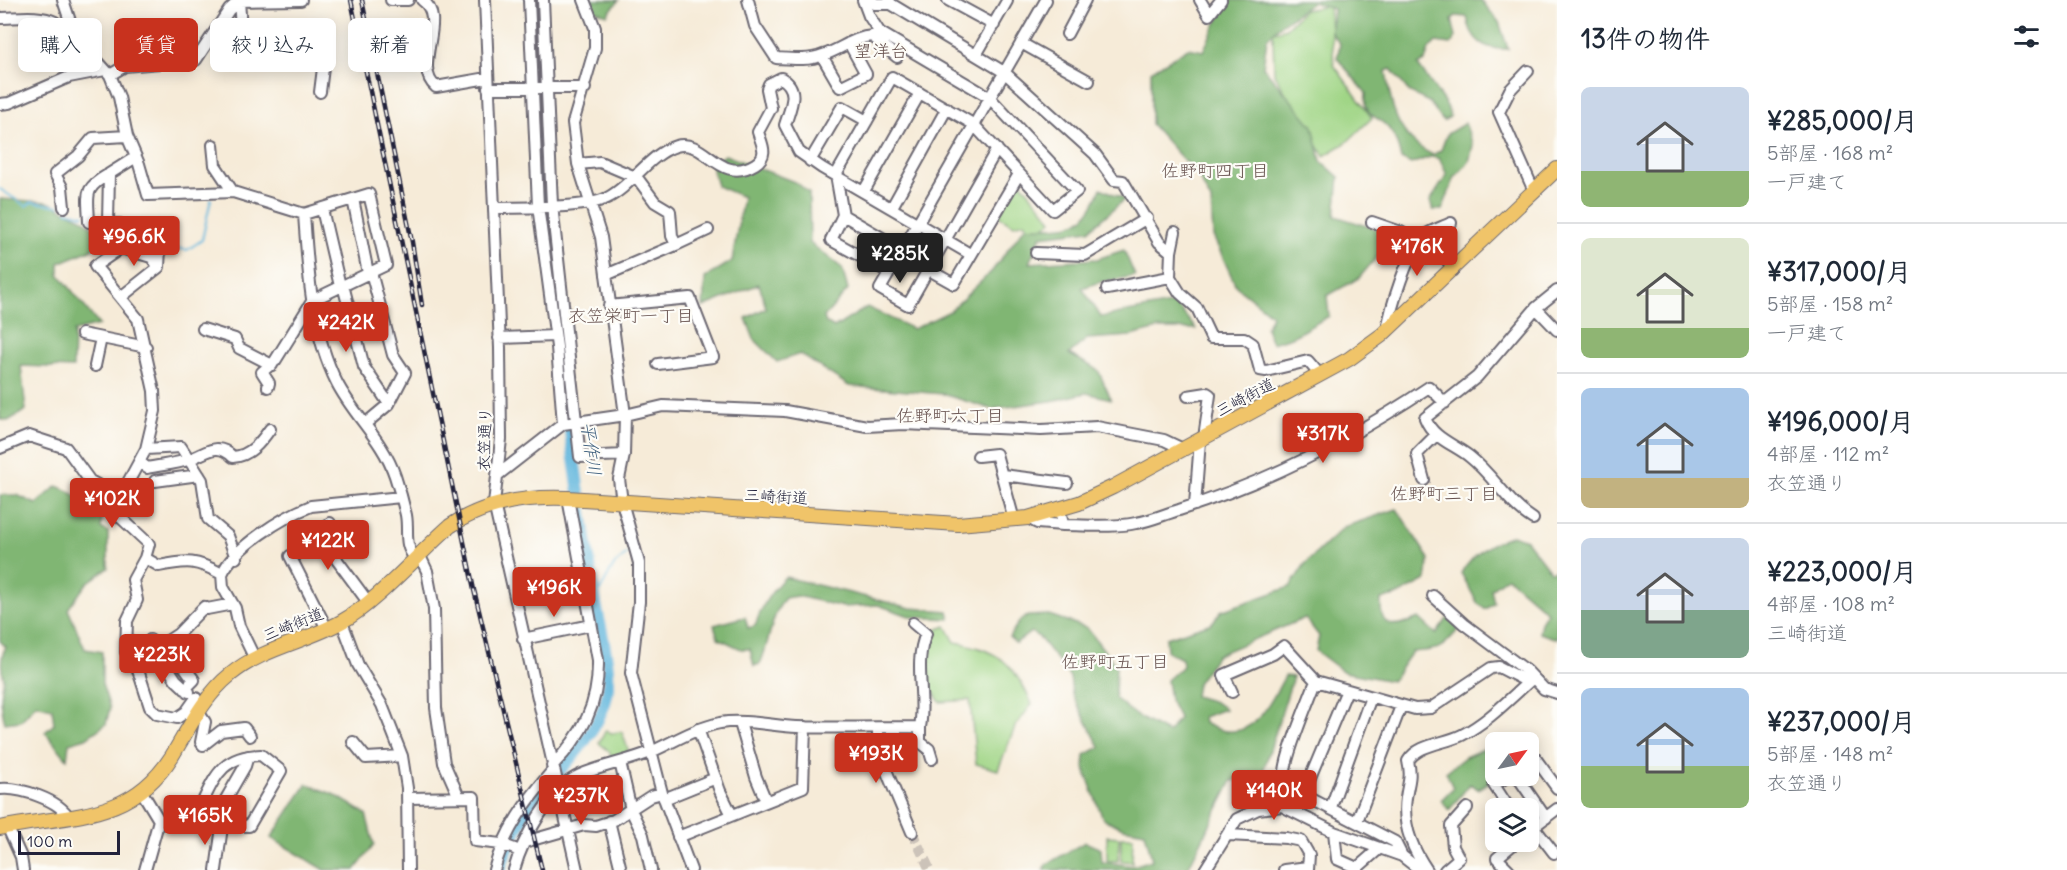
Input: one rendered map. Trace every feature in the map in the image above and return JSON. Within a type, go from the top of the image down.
[{"type":"main road","name":"三崎街道","points":[[4,827],[103,811],[142,792],[170,760],[200,705],[229,675],[255,659],[342,622],[368,602],[464,516],[494,504],[543,497],[569,498],[958,524],[1021,519],[1060,509],[1113,487],[1349,359],[1387,331],[1557,169]]},
{"type":"street","points":[[63,0],[69,18]]},
{"type":"street","points":[[0,104],[9,103],[69,77],[107,73],[125,66],[196,60],[229,10],[238,1],[301,0]]},
{"type":"street","points":[[391,0],[408,0]]},
{"type":"street","points":[[422,0],[430,8],[432,18],[428,68],[431,83],[436,87],[488,83],[585,88]]},
{"type":"street","name":"衣笠通り","points":[[486,0],[499,338],[499,474],[494,504],[577,870]]},
{"type":"street","points":[[529,0],[538,206],[555,336],[563,424]]},
{"type":"street","points":[[543,0],[545,87],[552,205],[580,457],[624,454]]},
{"type":"street","points":[[584,0],[595,28],[595,48],[573,123],[578,164],[601,237],[625,415],[624,454],[619,479],[622,502],[639,563],[638,614],[631,673],[663,796],[691,870]]},
{"type":"street","points":[[748,0],[755,26],[776,58],[799,60],[822,56],[849,43],[872,36],[897,57]]},
{"type":"street","points":[[863,0],[899,61],[836,175],[843,215],[831,240],[890,272]]},
{"type":"street","points":[[872,0],[874,4],[890,2],[1004,72],[1095,154],[1114,180],[1123,181],[1160,242],[1172,252]]},
{"type":"street","points":[[948,0],[994,25]]},
{"type":"street","points":[[976,55],[1007,0]]},
{"type":"street","points":[[996,149],[908,306],[880,289],[1046,0]]},
{"type":"street","points":[[1067,34],[1088,0]]},
{"type":"street","points":[[1200,0],[1209,15],[1221,0]]},
{"type":"street","points":[[238,1],[240,18]]},
{"type":"street","points":[[0,18],[18,18]]},
{"type":"street","points":[[881,33],[989,97],[1077,191],[1053,210],[973,124],[892,77]]},
{"type":"street","points":[[822,56],[840,87],[866,74],[849,43]]},
{"type":"street","points":[[1021,43],[1089,81]]},
{"type":"street","points":[[102,67],[119,98],[127,136],[148,195],[233,192],[304,214],[369,194],[386,265],[312,300],[272,364],[262,372],[269,383],[268,387]]},
{"type":"street","points":[[1528,71],[1510,90],[1499,112],[1534,190]]},
{"type":"street","points":[[320,92],[322,72]]},
{"type":"street","points":[[494,208],[590,203],[608,198],[667,150],[682,144],[697,149],[717,164],[738,171],[759,161],[764,148],[758,132],[771,108],[768,84],[781,78],[792,90],[793,98],[785,125],[786,132],[799,152],[810,161],[864,190],[970,254]]},
{"type":"street","points":[[864,190],[920,93]]},
{"type":"street","points":[[810,161],[842,107],[867,121]]},
{"type":"street","points":[[892,207],[947,108]]},
{"type":"street","points":[[64,207],[62,187],[55,174],[78,156],[93,138],[127,136]]},
{"type":"street","points":[[213,145],[215,165],[233,192]]},
{"type":"street","points":[[89,222],[87,192],[90,184],[136,157]]},
{"type":"street","points":[[578,164],[600,162],[634,176],[655,202],[670,212],[672,236],[676,244]]},
{"type":"street","points":[[109,174],[108,222],[119,224],[123,240],[121,248],[95,266],[138,319],[146,347],[155,411],[146,449],[140,462],[127,479],[120,497],[120,518],[149,544],[145,558],[133,580],[137,600],[127,621],[126,652],[137,667],[150,707],[157,714],[177,718],[200,705]]},
{"type":"street","points":[[929,270],[954,284],[1018,174]]},
{"type":"street","points":[[353,199],[393,355],[405,373],[389,404],[365,424]]},
{"type":"street","points":[[322,209],[364,367],[389,404]]},
{"type":"street","points":[[304,214],[312,300],[320,339],[334,376],[365,424],[378,439],[401,497],[406,517],[406,542],[427,571],[434,609],[436,708],[442,752],[459,797]]},
{"type":"street","points":[[843,215],[903,250]]},
{"type":"street","points":[[1036,252],[1084,255],[1147,218]]},
{"type":"street","points":[[1372,222],[1401,232],[1417,244]]},
{"type":"street","points":[[1387,331],[1401,280],[1417,244],[1432,232],[1451,223]]},
{"type":"street","points":[[606,275],[708,230]]},
{"type":"street","points":[[1175,232],[1170,277],[1180,293],[1197,308],[1211,338],[1244,338],[1253,344],[1260,370],[1266,371],[1308,362],[1320,375]]},
{"type":"street","points":[[1432,232],[1452,270]]},
{"type":"street","points":[[121,248],[151,256],[159,267]]},
{"type":"street","points":[[121,297],[159,267],[160,249]]},
{"type":"street","points":[[1107,289],[1170,277]]},
{"type":"street","points":[[1533,519],[1518,510],[1469,455],[1436,435],[1425,417],[1482,372],[1536,308],[1557,291]]},
{"type":"street","points":[[609,306],[690,298],[713,357],[658,364]]},
{"type":"street","points":[[1536,308],[1557,330]]},
{"type":"street","points":[[203,329],[235,339],[239,348],[272,364]]},
{"type":"street","points":[[82,334],[146,347]]},
{"type":"street","points":[[499,338],[555,336]]},
{"type":"street","points":[[95,366],[101,338]]},
{"type":"street","points":[[978,456],[996,454],[1021,519],[1063,525],[1107,526],[1136,523],[1195,505],[1274,474],[1391,412],[1428,387],[1445,403]]},
{"type":"street","points":[[1188,396],[1206,393],[1210,395],[1202,439],[1195,505]]},
{"type":"street","points":[[499,474],[563,424],[576,424],[663,406],[785,411],[867,426],[903,423],[1041,430],[1097,427],[1164,440],[1184,449]]},
{"type":"street","points":[[140,462],[147,468],[190,459],[210,448],[227,450],[233,457],[240,456],[258,447],[270,429]]},
{"type":"street","points":[[1424,480],[1417,454],[1436,435]]},
{"type":"street","points":[[0,448],[29,436],[66,448],[90,481],[120,497]]},
{"type":"street","points":[[146,449],[181,447],[202,480],[208,519],[228,536],[236,558]]},
{"type":"street","points":[[155,481],[199,475]]},
{"type":"street","points":[[1004,475],[1067,483]]},
{"type":"street","points":[[255,659],[223,587],[222,574],[226,565],[265,529],[311,506],[401,497]]},
{"type":"street","points":[[494,870],[503,844],[532,794],[574,742],[595,701],[598,660],[569,498]]},
{"type":"street","points":[[1060,509],[1063,525]]},
{"type":"street","points":[[330,522],[337,560],[368,602]]},
{"type":"street","points":[[290,556],[327,629]]},
{"type":"street","points":[[145,558],[159,566],[186,561],[203,564],[222,574]]},
{"type":"street","points":[[1433,596],[1464,624],[1527,671],[1530,680]]},
{"type":"street","points":[[185,688],[194,680],[166,642],[178,634],[204,607],[207,609],[232,604]]},
{"type":"street","points":[[342,622],[358,665],[382,705],[402,756],[407,798],[408,870]]},
{"type":"street","points":[[913,623],[926,634],[920,648],[923,692],[920,742],[929,749],[932,759]]},
{"type":"street","points":[[523,639],[591,625]]},
{"type":"street","points":[[150,640],[158,654],[200,705],[204,722],[201,742],[203,745],[221,731],[244,728],[250,736]]},
{"type":"street","points":[[1232,692],[1224,675],[1273,654],[1284,646],[1316,681],[1414,709],[1431,708],[1491,669],[1499,668],[1557,693]]},
{"type":"street","points":[[137,667],[158,654]]},
{"type":"street","points":[[1427,870],[1415,854],[1404,811],[1412,776],[1408,761],[1413,752],[1460,736],[1488,720],[1530,680]]},
{"type":"street","points":[[1316,681],[1284,776],[1292,789],[1331,807],[1395,842],[1402,856]]},
{"type":"street","points":[[1303,795],[1347,690]]},
{"type":"street","points":[[1331,807],[1371,697]]},
{"type":"street","points":[[1357,821],[1401,706]]},
{"type":"street","points":[[514,870],[521,848],[558,789],[578,776],[651,752],[699,729],[722,723],[805,727],[920,727]]},
{"type":"street","points":[[740,723],[756,777],[766,801]]},
{"type":"street","points":[[678,837],[803,787],[805,727]]},
{"type":"street","points":[[878,728],[878,751],[912,832]]},
{"type":"street","points":[[699,729],[732,816]]},
{"type":"street","points":[[353,742],[366,758],[402,756]]},
{"type":"street","points":[[159,820],[165,820],[177,808],[195,817],[217,826],[249,826],[281,771],[261,755],[240,756],[222,768],[195,817]]},
{"type":"street","points":[[216,870],[217,826],[248,756]]},
{"type":"street","points":[[620,762],[631,810],[643,835],[651,870]]},
{"type":"street","points":[[1539,763],[1557,788]]},
{"type":"street","points":[[407,798],[474,797],[475,841],[521,848],[568,831],[609,821],[631,810],[651,796],[663,796],[716,777]]},
{"type":"street","points":[[1524,786],[1546,818]]},
{"type":"street","points":[[0,789],[36,796],[65,809],[69,818]]},
{"type":"street","points":[[1282,806],[1292,789]]},
{"type":"street","points":[[142,792],[159,820],[145,870]]},
{"type":"street","points":[[1205,870],[1237,819],[1244,814],[1282,806],[1334,832],[1402,856],[1420,870]]},
{"type":"street","points":[[1445,870],[1460,858],[1453,847],[1451,826],[1467,808]]},
{"type":"street","points":[[1539,823],[1557,809]]},
{"type":"street","points":[[609,821],[621,870]]},
{"type":"street","points":[[4,827],[21,857],[23,870]]},
{"type":"street","points":[[1334,832],[1337,859],[1357,868],[1380,848]]},
{"type":"street","points":[[1228,835],[1301,841],[1309,855],[1308,868],[1284,870]]},
{"type":"street","points":[[1539,837],[1554,853]]},
{"type":"street","points":[[1504,852],[1497,858],[1509,870]]},
{"type":"green space","points":[[588,0],[619,0],[607,15],[590,8]]},
{"type":"green space","points":[[1231,0],[1481,0],[1499,22],[1508,49],[1486,46],[1475,38],[1467,17],[1455,16],[1452,20],[1456,37],[1451,44],[1436,42],[1429,49],[1425,61],[1418,65],[1447,106],[1450,117],[1443,121],[1429,102],[1410,93],[1391,69],[1386,71],[1394,109],[1404,131],[1411,140],[1433,155],[1441,150],[1447,134],[1465,123],[1473,145],[1469,162],[1455,177],[1442,210],[1433,210],[1430,201],[1447,175],[1439,158],[1430,157],[1411,164],[1401,159],[1397,143],[1391,132],[1369,112],[1366,93],[1337,58],[1340,44],[1331,33],[1333,9],[1313,2],[1278,27],[1267,39],[1263,67],[1313,126],[1321,161],[1339,177],[1335,216],[1383,231],[1388,244],[1359,278],[1327,296],[1329,316],[1292,337],[1272,343],[1266,328],[1272,315],[1236,286],[1213,236],[1211,201],[1198,176],[1151,124],[1151,71],[1188,48],[1203,51],[1216,23]]},
{"type":"green space","points":[[1329,6],[1334,65],[1372,118],[1346,143],[1324,156],[1274,74],[1273,32],[1286,28],[1304,10]]},
{"type":"green space","points":[[725,155],[797,183],[809,193],[810,243],[842,268],[848,290],[824,317],[826,323],[834,328],[867,307],[913,329],[950,311],[992,271],[1025,227],[1063,226],[1081,220],[1095,203],[1101,188],[1125,199],[1089,230],[1041,236],[1029,263],[1097,259],[1124,250],[1135,276],[1082,288],[1101,317],[1175,303],[1196,329],[1158,329],[1131,336],[1087,339],[1069,354],[1098,370],[1111,399],[1086,393],[1051,401],[991,409],[943,394],[849,386],[800,354],[777,362],[754,339],[746,318],[766,308],[759,284],[703,307],[705,278],[732,261],[743,197],[717,186],[711,164]]},
{"type":"green space","points":[[1019,180],[1052,220],[1036,235],[1024,222],[1014,225],[998,216]]},
{"type":"green space","points":[[0,199],[48,202],[83,219],[105,238],[90,250],[59,263],[59,274],[99,325],[74,331],[73,368],[21,366],[26,410],[8,421],[0,419]]},
{"type":"green space","points":[[57,486],[72,493],[102,519],[101,528],[108,532],[108,568],[87,583],[68,609],[85,649],[102,652],[102,684],[110,708],[106,724],[86,738],[69,743],[67,759],[45,732],[54,724],[52,708],[36,704],[21,721],[5,723],[2,701],[4,679],[1,662],[6,647],[0,641],[0,495],[17,495],[36,504]]},
{"type":"green space","points":[[1397,509],[1429,559],[1426,580],[1396,596],[1381,599],[1383,617],[1386,622],[1396,625],[1419,618],[1436,634],[1448,618],[1459,629],[1448,641],[1439,648],[1412,652],[1392,681],[1344,672],[1316,651],[1319,636],[1305,618],[1217,655],[1197,683],[1195,696],[1215,702],[1225,709],[1203,717],[1204,723],[1220,730],[1233,731],[1255,722],[1271,701],[1285,676],[1293,677],[1262,775],[1232,781],[1187,870],[1044,870],[1047,864],[1085,842],[1101,849],[1102,862],[1133,866],[1152,860],[1145,832],[1123,828],[1103,819],[1084,768],[1085,755],[1100,747],[1072,694],[1070,677],[1039,637],[1031,632],[1016,643],[1009,637],[1020,620],[1028,616],[1049,615],[1087,628],[1116,666],[1115,698],[1135,715],[1168,733],[1179,718],[1170,700],[1167,680],[1183,666],[1182,659],[1167,651],[1166,638],[1212,623],[1221,611],[1290,587],[1305,564],[1344,527]]},
{"type":"green space","points":[[1512,535],[1526,540],[1550,571],[1557,570],[1557,639],[1539,633],[1541,622],[1547,612],[1507,577],[1491,589],[1494,603],[1486,609],[1478,604],[1461,573],[1483,550]]},
{"type":"green space","points":[[785,577],[911,608],[948,611],[950,619],[912,617],[878,605],[843,607],[797,596],[785,598],[776,613],[760,664],[754,666],[750,649],[741,649],[718,638],[714,625],[745,617],[748,628],[755,626],[767,599]]},
{"type":"green space","points":[[946,626],[955,642],[983,649],[1004,661],[1019,679],[1032,704],[1015,727],[998,770],[976,764],[970,700],[940,702],[920,673],[926,634]]},
{"type":"green space","points":[[606,730],[611,733],[622,732],[630,755],[613,762],[609,751],[599,743]]},
{"type":"green space","points":[[1485,748],[1485,785],[1478,789],[1470,784],[1449,810],[1441,800],[1453,788],[1446,772],[1465,757]]},
{"type":"green space","points":[[307,784],[335,795],[366,814],[374,845],[355,870],[325,870],[271,838]]},
{"type":"green space","points":[[1107,836],[1119,837],[1118,861],[1107,861]]},
{"type":"green space","points":[[1121,837],[1133,837],[1132,862],[1121,861]]},
{"type":"waterway","name":"平作川","points":[[535,25],[542,176]]},
{"type":"waterway","points":[[0,189],[26,206],[32,202],[59,206]]},
{"type":"waterway","name":"平作川","points":[[542,196],[557,290],[561,342]]},
{"type":"waterway","points":[[163,246],[187,250],[202,240],[211,199]]},
{"type":"waterway","points":[[67,211],[84,215]]},
{"type":"waterway","points":[[94,222],[100,229],[118,239]]},
{"type":"waterway","points":[[126,241],[155,248]]},
{"type":"waterway","name":"平作川","points":[[500,870],[522,820],[540,794],[592,731],[607,694],[606,652],[595,598],[565,395]]},
{"type":"waterway","points":[[595,600],[614,565],[627,554]]},
{"type":"tunnel","points":[[912,832],[930,870]]},
{"type":"railway","points":[[351,0],[474,590],[542,870]]},
{"type":"railway","points":[[362,0],[412,242],[422,305]]},
{"type":"district","name":"望洋台","points":[[881,51]]},
{"type":"district","name":"佐野町四丁目","points":[[1215,171]]},
{"type":"district","name":"衣笠栄町一丁目","points":[[631,316]]},
{"type":"district","name":"佐野町六丁目","points":[[950,416]]},
{"type":"district","name":"佐野町三丁目","points":[[1444,494]]},
{"type":"district","name":"佐野町五丁目","points":[[1115,662]]}]
